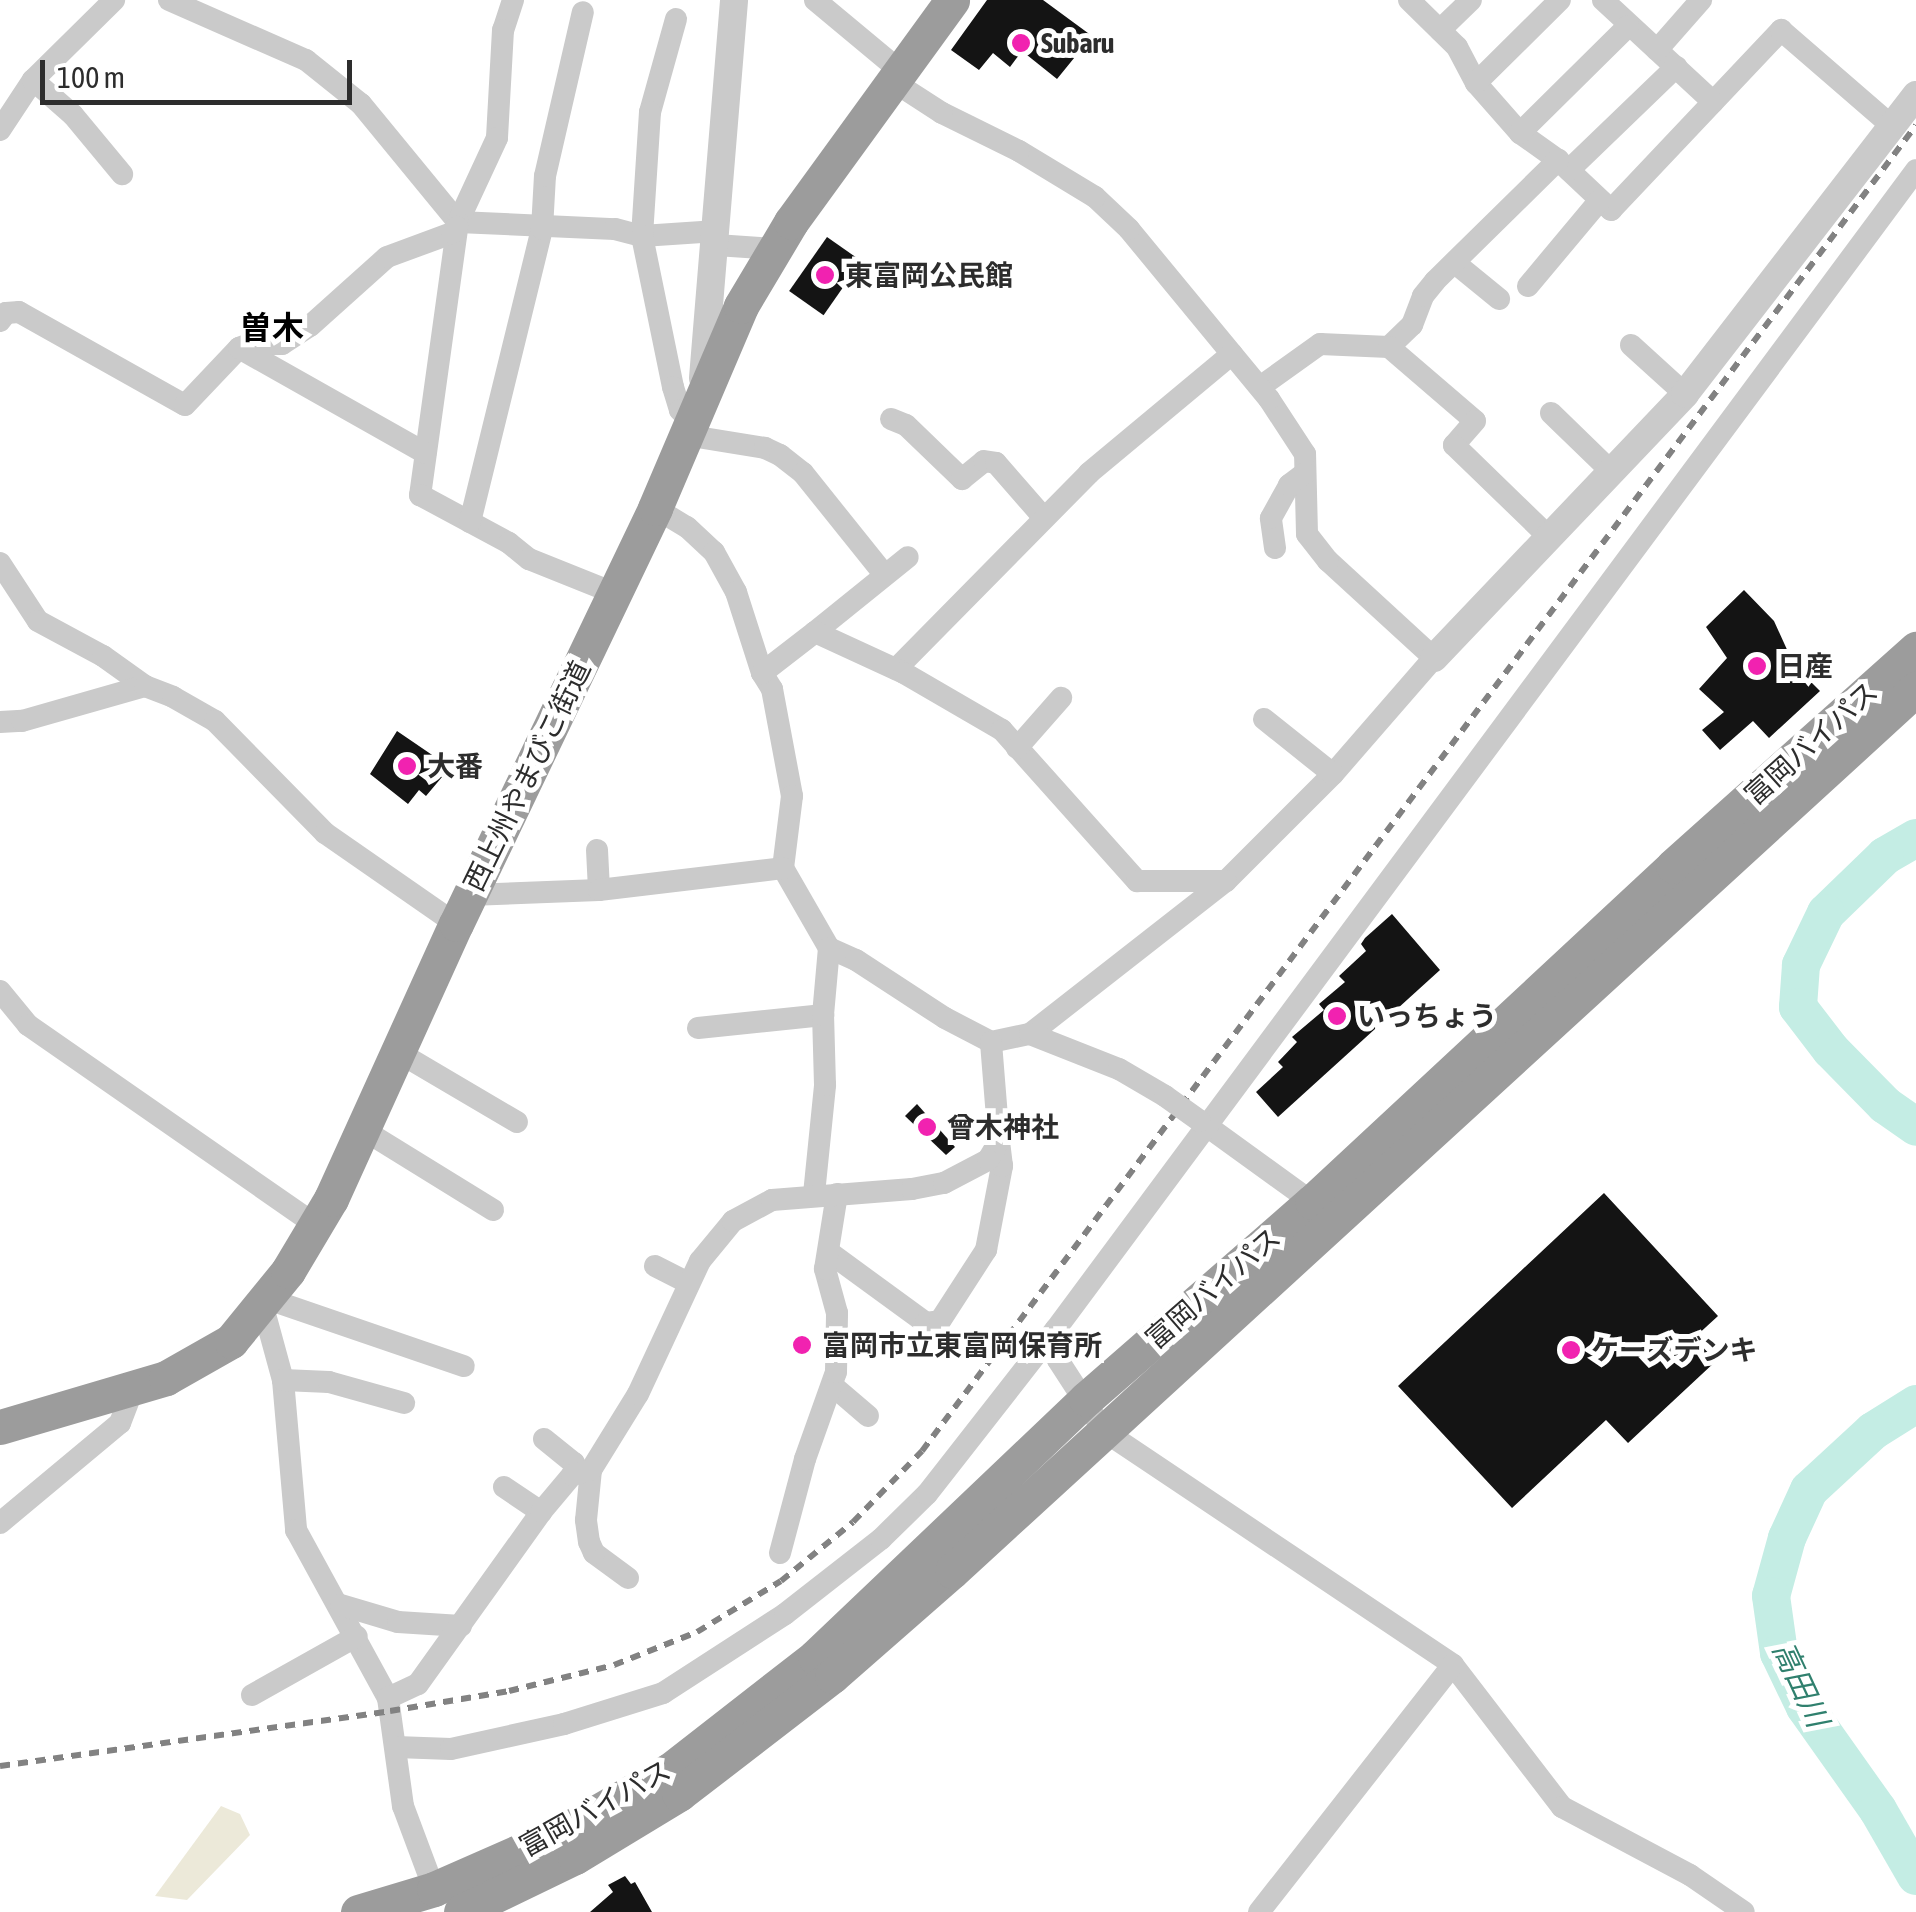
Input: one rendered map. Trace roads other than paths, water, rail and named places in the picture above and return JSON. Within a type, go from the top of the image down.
[{"type":"highway","name":"西上州やまびこ街道","points":[[0,1426],[132,1392],[166,1378],[231,1341],[266,1303],[317,1226],[655,508],[741,306],[774,249],[952,0]]},
{"type":"highway","name":"富岡バイパス","points":[[358,1912],[439,1901],[559,1834],[670,1770],[814,1657],[1086,1398],[1312,1202],[1674,866],[1916,650]]},
{"type":"highway","name":"富岡バイパス","points":[[461,1912],[575,1856],[679,1794],[832,1676],[1916,689]]},
{"type":"street","points":[[0,130],[33,80],[114,0]]},
{"type":"street","points":[[169,0],[306,60],[360,104],[457,224],[420,495],[529,560],[614,593]]},
{"type":"street","points":[[0,321],[6,313],[19,312],[184,405],[239,348],[248,344],[282,344],[310,326],[387,257],[452,233],[496,138],[503,30],[513,0]]},
{"type":"street","points":[[692,417],[716,238],[734,0]]},
{"type":"street","points":[[815,0],[942,114],[1095,197],[1128,229],[1260,388],[1305,454],[1307,534],[1328,561],[1434,658]]},
{"type":"street","points":[[1409,0],[1457,47],[1476,83],[1520,132],[1564,165],[1611,210],[1781,30],[1892,126]]},
{"type":"street","points":[[1440,30],[1471,0]]},
{"type":"street","points":[[1476,83],[1560,0]]},
{"type":"street","points":[[1603,0],[1713,102]]},
{"type":"street","points":[[1656,50],[1701,0]]},
{"type":"street","points":[[470,522],[542,229],[545,176],[584,12]]},
{"type":"street","points":[[676,19],[650,112],[642,236],[680,410],[780,455],[803,473],[884,574]]},
{"type":"street","points":[[1520,132],[1628,26]]},
{"type":"street","points":[[1389,347],[1412,325],[1423,296],[1455,263],[1676,67]]},
{"type":"street","points":[[33,80],[73,114],[122,174]]},
{"type":"street","points":[[829,948],[856,960],[944,1018],[992,1042],[1030,1034],[1226,881],[1333,774],[1434,658],[1685,394],[1916,95]]},
{"type":"street","points":[[396,1747],[451,1749],[564,1724],[663,1693],[728,1652],[882,1539],[927,1494],[1056,1330],[1203,1123],[1916,170]]},
{"type":"street","points":[[1528,286],[1600,200]]},
{"type":"street","points":[[457,224],[615,229],[642,236],[716,238],[774,249]]},
{"type":"street","points":[[1455,263],[1499,299]]},
{"type":"street","points":[[1260,388],[1320,344],[1389,347],[1475,421],[1454,445],[1550,538]]},
{"type":"street","points":[[1630,345],[1685,394]]},
{"type":"street","points":[[239,348],[425,453]]},
{"type":"street","points":[[896,670],[1089,473],[1232,354]]},
{"type":"street","points":[[1551,413],[1613,474]]},
{"type":"street","points":[[891,419],[906,425],[962,479],[990,459],[1044,518]]},
{"type":"street","points":[[1275,548],[1271,518],[1289,485],[1305,473]]},
{"type":"street","points":[[655,508],[686,527],[714,552],[736,592],[762,673],[772,688],[792,796],[783,868],[800,891],[829,948],[823,1014],[830,1253],[825,1269],[839,1330],[833,1386],[805,1459],[780,1553]]},
{"type":"street","points":[[762,673],[908,556]]},
{"type":"street","points":[[0,563],[38,622],[103,656],[145,686],[216,721],[325,833],[463,909],[783,868]]},
{"type":"street","points":[[815,632],[973,710],[1002,730],[1137,881],[1226,881]]},
{"type":"street","points":[[0,722],[22,721],[145,686]]},
{"type":"street","points":[[1017,748],[1061,698]]},
{"type":"street","points":[[1264,719],[1333,774]]},
{"type":"street","points":[[597,850],[599,890]]},
{"type":"street","points":[[0,991],[28,1025],[317,1226]]},
{"type":"street","points":[[698,1028],[823,1014]]},
{"type":"street","points":[[1030,1034],[1119,1069],[1165,1096],[1312,1202]]},
{"type":"street","points":[[830,1253],[926,1323],[940,1321],[986,1250],[1002,1166],[992,1042]]},
{"type":"street","points":[[398,1052],[517,1122]]},
{"type":"street","points":[[362,1129],[494,1210]]},
{"type":"street","points":[[628,1578],[594,1553],[589,1542],[585,1472],[638,1394],[688,1283],[733,1221],[772,1200],[944,1183],[988,1160],[1000,1142]]},
{"type":"street","points":[[655,1266],[688,1283]]},
{"type":"street","points":[[266,1303],[464,1366]]},
{"type":"street","points":[[266,1303],[283,1380],[296,1530],[358,1636],[388,1698],[404,1806],[439,1901]]},
{"type":"street","points":[[1056,1330],[1058,1360],[1104,1431],[1453,1665],[1562,1807],[1690,1875],[1744,1912]]},
{"type":"street","points":[[283,1380],[329,1382],[404,1402]]},
{"type":"street","points":[[833,1386],[868,1416]]},
{"type":"street","points":[[0,1523],[120,1423],[132,1392]]},
{"type":"street","points":[[544,1439],[585,1472]]},
{"type":"street","points":[[388,1698],[418,1684],[541,1512],[572,1475],[585,1472]]},
{"type":"street","points":[[504,1487],[541,1512]]},
{"type":"street","points":[[341,1606],[398,1622],[461,1626]]},
{"type":"street","points":[[252,1695],[358,1636]]},
{"type":"street","points":[[1259,1912],[1453,1665]]},
{"type":"waterway","name":"高田川","points":[[1916,838],[1885,856],[1826,913],[1801,965],[1798,1007],[1831,1050],[1885,1105],[1916,1127]]},
{"type":"waterway","name":"高田川","points":[[1916,1404],[1873,1431],[1809,1490],[1787,1538],[1771,1596],[1779,1653],[1805,1707],[1878,1810],[1916,1876]]},
{"type":"railway","points":[[0,1766],[390,1711],[509,1691],[614,1665],[697,1632],[781,1581],[853,1522],[922,1451],[1916,125]]},
{"type":"place","name":"Subaru","points":[[1021,43]]},
{"type":"place","name":"東富岡公民館","points":[[825,275]]},
{"type":"place","name":"日産","points":[[1757,666]]},
{"type":"place","name":"大番","points":[[407,766]]},
{"type":"place","name":"いっちょう","points":[[1337,1016]]},
{"type":"place","name":"曾木神社","points":[[927,1127]]},
{"type":"place","name":"富岡市立東富岡保育所","points":[[802,1345]]},
{"type":"place","name":"ケーズデンキ","points":[[1571,1350]]},
{"type":"district","name":"曽木","points":[[272,328]]}]
